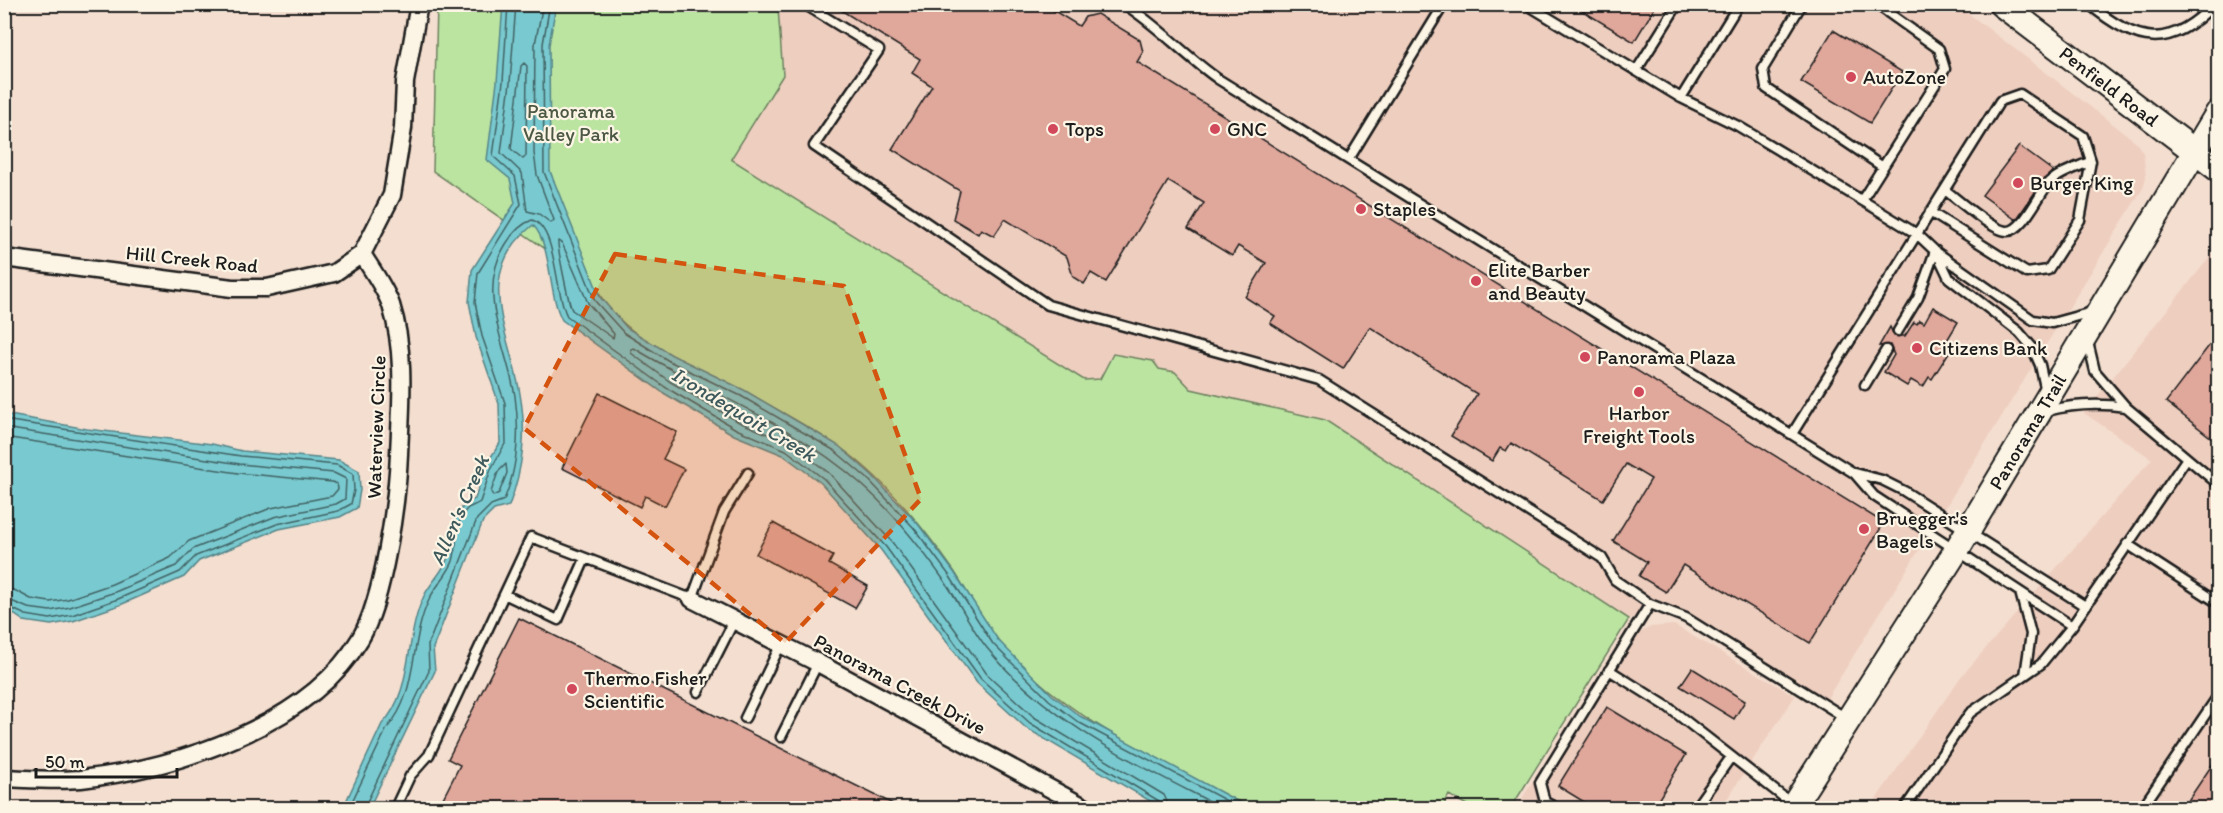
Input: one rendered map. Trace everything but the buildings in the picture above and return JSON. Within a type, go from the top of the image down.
[{"type":"main road","name":"Penfield Road","points":[[2013,11],[2218,169]]},
{"type":"main road","name":"Panorama Trail","points":[[1793,807],[1962,541],[2197,152],[2218,113]]},
{"type":"street","name":"Hill Creek Road","points":[[4,258],[232,288],[267,288],[334,273],[362,254],[392,195],[403,128],[405,82],[419,4]]},
{"type":"street","name":"Waterview Circle","points":[[4,778],[79,779],[136,770],[205,751],[258,727],[306,698],[341,668],[362,637],[376,597],[398,493],[401,387],[399,339],[391,303],[362,254]]},
{"type":"street","name":"Panorama Creek Drive","points":[[692,599],[818,663],[1086,808]]},
{"type":"lane","points":[[804,4],[879,51],[814,146],[1048,305],[1319,380],[1602,558],[1615,580],[1650,604],[1686,618],[1849,719]]},
{"type":"lane","points":[[1124,4],[1177,43],[1201,68],[1854,473],[1874,496],[2085,606]]},
{"type":"lane","points":[[1349,159],[1444,4]]},
{"type":"lane","points":[[1526,4],[1682,98],[1738,126],[1917,234],[1935,251],[2033,320],[2052,323],[2071,320],[2102,308]]},
{"type":"lane","points":[[1636,71],[1678,4]]},
{"type":"lane","points":[[1682,98],[1739,4]]},
{"type":"lane","points":[[1862,200],[1945,69],[1939,49],[1876,4]]},
{"type":"lane","points":[[2090,4],[2139,36],[2170,36],[2196,24],[2214,4]]},
{"type":"lane","points":[[1798,6],[1763,69],[1766,88],[1883,167]]},
{"type":"lane","points":[[1792,434],[1930,212],[2000,101],[2020,94],[2083,136],[2091,162],[2080,220],[2048,270],[2027,273],[1930,212]]},
{"type":"lane","points":[[1945,190],[1996,227],[2006,231],[2015,229],[2023,222],[2051,182],[2091,162]]},
{"type":"lane","points":[[1898,332],[1918,298],[1935,251]]},
{"type":"lane","points":[[1935,251],[1949,278],[2019,332],[2032,347],[2040,365],[2043,406],[2102,403],[2126,407]]},
{"type":"lane","points":[[2086,334],[2095,371],[2126,407],[2218,484]]},
{"type":"lane","points":[[1865,385],[1886,350]]},
{"type":"lane","points":[[1905,808],[1970,713],[2041,664],[2072,626],[2187,458]]},
{"type":"lane","points":[[394,808],[410,776],[429,755],[506,595],[531,537],[692,599],[724,512],[748,473]]},
{"type":"lane","points":[[1854,473],[1881,480],[1904,491],[2020,592],[2072,626]]},
{"type":"lane","points":[[2127,544],[2218,603]]},
{"type":"lane","points":[[506,595],[558,620],[585,559]]},
{"type":"lane","points":[[2020,592],[2031,634],[2025,675]]},
{"type":"lane","points":[[1557,808],[1545,802],[1540,783],[1650,604]]},
{"type":"lane","points":[[698,692],[734,621]]},
{"type":"lane","points":[[745,718],[781,644]]},
{"type":"lane","points":[[781,737],[818,663]]},
{"type":"lane","points":[[1609,670],[1668,706],[1793,807]]},
{"type":"lane","points":[[2142,808],[2218,696]]},
{"type":"lane","points":[[1695,808],[1731,757]]},
{"type":"highlighted area","points":[[615,254],[844,286],[921,499],[785,643],[524,428]]},
{"type":"shaded area","name":"Panorama Plaza","points":[[1956,4],[2135,141],[2143,153],[2146,177],[2143,188],[1823,705],[1696,624],[1655,611],[1629,619],[1325,420],[1191,389],[1175,372],[1159,369],[1153,361],[1113,354],[1100,379],[1084,380],[731,159],[783,75],[778,8],[772,5]]},
{"type":"shaded area","points":[[2218,247],[2218,808],[1870,808],[1960,678],[2152,459],[2084,413]]},
{"type":"shaded area","points":[[1674,625],[1795,696],[1721,808],[1516,808],[1620,642],[1651,627]]},
{"type":"green space","name":"Panorama Valley Park","points":[[437,5],[772,5],[778,8],[783,75],[731,159],[1084,380],[1100,379],[1113,354],[1153,361],[1159,369],[1175,372],[1191,389],[1325,420],[1629,619],[1511,808],[1472,808],[1449,795],[1442,808],[1257,808],[1237,801],[1140,750],[1079,713],[1023,667],[998,640],[954,571],[929,538],[886,487],[854,458],[791,417],[659,348],[639,335],[621,321],[605,303],[593,282],[433,171]]},
{"type":"water","name":"Irondequoit Creek","points":[[503,4],[556,5],[549,45],[550,171],[600,297],[627,328],[672,355],[744,390],[839,446],[872,475],[918,524],[954,572],[998,640],[1052,695],[1080,716],[1237,801],[1257,808],[1162,808],[1026,728],[977,683],[881,550],[821,483],[783,455],[734,435],[662,392],[562,320],[554,297],[544,245],[533,225],[514,244],[503,263],[499,284],[499,305],[522,409],[522,451],[514,492],[509,506],[494,510],[483,521],[433,648],[435,671],[369,808],[343,808],[382,724],[392,711],[399,696],[418,612],[424,596],[446,562],[457,516],[467,503],[475,499],[485,466],[500,443],[499,404],[476,337],[469,302],[472,270],[515,203],[510,179],[487,160],[497,82]]},
{"type":"water","points":[[4,414],[87,429],[212,444],[242,451],[339,460],[359,471],[360,490],[357,508],[340,517],[279,529],[199,561],[184,577],[120,605],[73,621],[51,625],[24,621],[5,608]]},
{"type":"place","name":"AutoZone","points":[[1851,77]]},
{"type":"place","name":"Tops","points":[[1053,129]]},
{"type":"place","name":"GNC","points":[[1215,129]]},
{"type":"place","name":"Burger King","points":[[2018,183]]},
{"type":"place","name":"Staples","points":[[1361,209]]},
{"type":"place","name":"Elite Barber and Beauty","points":[[1476,281]]},
{"type":"place","name":"Citizens Bank","points":[[1917,348]]},
{"type":"place","name":"Panorama Plaza","points":[[1585,357]]},
{"type":"place","name":"Harbor Freight Tools","points":[[1639,392]]},
{"type":"place","name":"Bruegger's Bagels","points":[[1864,529]]},
{"type":"place","name":"Thermo Fisher Scientific","points":[[572,689]]},
{"type":"water label","name":"Allen's Creek","points":[[459,510]]}]
